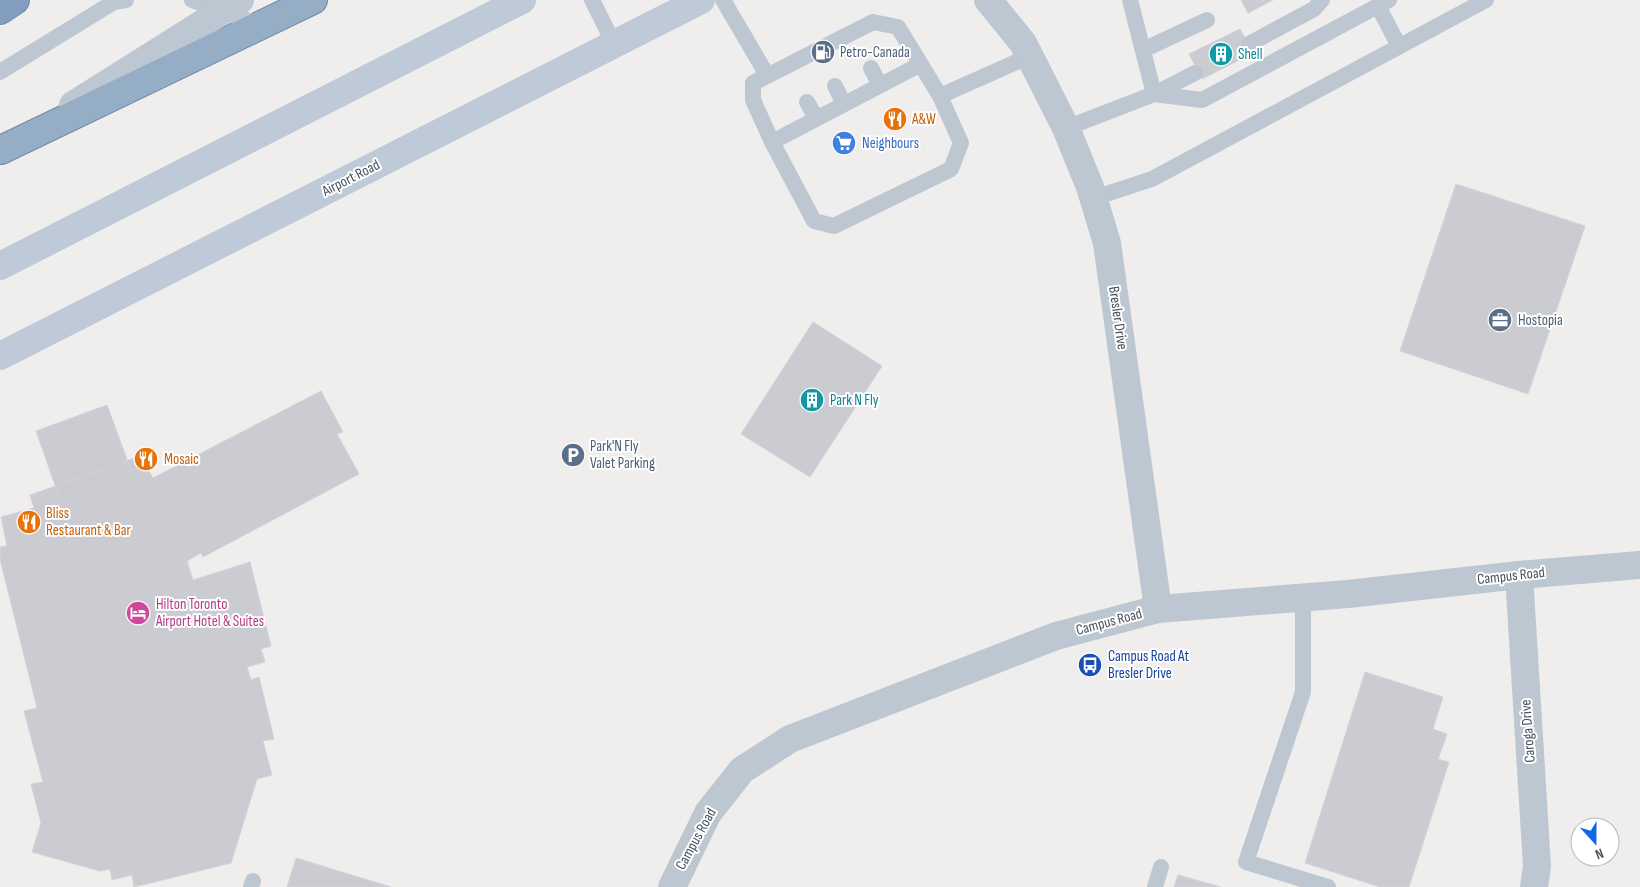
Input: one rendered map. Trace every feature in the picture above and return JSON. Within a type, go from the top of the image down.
[{"type":"highway","points":[[0,10],[15,0]]},
{"type":"highway","points":[[0,150],[312,0]]},
{"type":"main road","points":[[0,266],[522,0]]},
{"type":"main road","name":"Airport Road","points":[[0,356],[702,0]]},
{"type":"street","name":"Bresler Drive","points":[[988,0],[1026,50],[1066,128],[1094,198],[1107,243],[1158,609]]},
{"type":"street","name":"Bresler Drive","points":[[1013,0],[1026,50]]},
{"type":"street","points":[[0,150],[231,5]]},
{"type":"street","name":"Campus Road","points":[[672,887],[708,813],[742,770],[790,739],[1056,636],[1158,609],[1303,598],[1519,575],[1640,565]]},
{"type":"street","name":"Caroga Drive","points":[[1519,575],[1537,866],[1534,887]]},
{"type":"lane","points":[[0,72],[114,2],[126,0]]},
{"type":"lane","points":[[192,0],[231,5],[260,25]]},
{"type":"lane","points":[[592,0],[614,44]]},
{"type":"lane","points":[[723,0],[767,75]]},
{"type":"lane","points":[[1130,0],[1154,94]]},
{"type":"lane","points":[[1249,44],[1314,9],[1322,0]]},
{"type":"lane","points":[[1094,198],[1152,178],[1486,0]]},
{"type":"lane","points":[[1154,94],[1202,100],[1384,3],[1399,46]]},
{"type":"lane","points":[[1143,50],[1207,20]]},
{"type":"lane","points":[[873,22],[898,27],[920,64],[940,96],[961,143],[951,169],[834,226],[814,221],[772,142],[753,100],[753,83],[767,75],[790,72],[855,39],[873,22]]},
{"type":"lane","points":[[1276,30],[1288,54]]},
{"type":"lane","points":[[940,96],[1026,50]]},
{"type":"lane","points":[[772,142],[920,64]]},
{"type":"lane","points":[[871,68],[880,85]]},
{"type":"lane","points":[[1066,128],[1154,94],[1195,73]]},
{"type":"lane","points":[[835,86],[844,104]]},
{"type":"lane","points":[[807,102],[816,118]]},
{"type":"lane","points":[[1303,598],[1303,692],[1246,862],[1328,887]]},
{"type":"lane","points":[[1155,887],[1161,867]]},
{"type":"building","points":[[1241,0],[1273,0],[1248,13]]},
{"type":"building","name":"Shell","points":[[1240,29],[1253,53],[1202,79],[1189,54]]},
{"type":"building","points":[[1456,184],[1585,226],[1528,394],[1400,351]]},
{"type":"building","name":"Park N Fly","points":[[813,322],[882,366],[810,477],[741,434]]},
{"type":"building","name":"Hilton Toronto Airport Hotel & Suites","points":[[321,391],[343,432],[337,434],[359,474],[203,557],[201,553],[187,561],[193,580],[250,562],[271,646],[261,649],[265,662],[247,667],[251,680],[259,677],[274,739],[263,741],[272,775],[257,779],[231,863],[134,887],[132,875],[112,880],[110,869],[100,871],[32,852],[41,823],[31,784],[43,782],[24,711],[37,708],[0,559],[0,547],[7,546],[1,517],[34,508],[30,495],[140,456],[153,478]]},
{"type":"building","points":[[107,405],[133,476],[61,502],[36,431]]},
{"type":"building","points":[[1365,672],[1443,697],[1433,729],[1447,734],[1438,759],[1449,762],[1409,887],[1380,887],[1305,863]]},
{"type":"building","points":[[296,858],[391,887],[287,887]]},
{"type":"building","points":[[1178,875],[1221,887],[1174,887]]},
{"type":"place","name":"Petro-Canada","points":[[823,52]]},
{"type":"place","name":"Shell","points":[[1221,54]]},
{"type":"place","name":"A&W","points":[[895,119]]},
{"type":"place","name":"Neighbours","points":[[844,143]]},
{"type":"place","name":"Hostopia","points":[[1500,320]]},
{"type":"place","name":"Park N Fly","points":[[812,400]]},
{"type":"place","name":"Park'N Fly Valet Parking","points":[[573,455]]},
{"type":"place","name":"Mosaic","points":[[146,459]]},
{"type":"place","name":"Bliss Restaurant & Bar","points":[[29,522]]},
{"type":"place","name":"Hilton Toronto Airport Hotel & Suites","points":[[138,613]]},
{"type":"place","name":"Campus Road At Bresler Drive","points":[[1090,665]]}]
